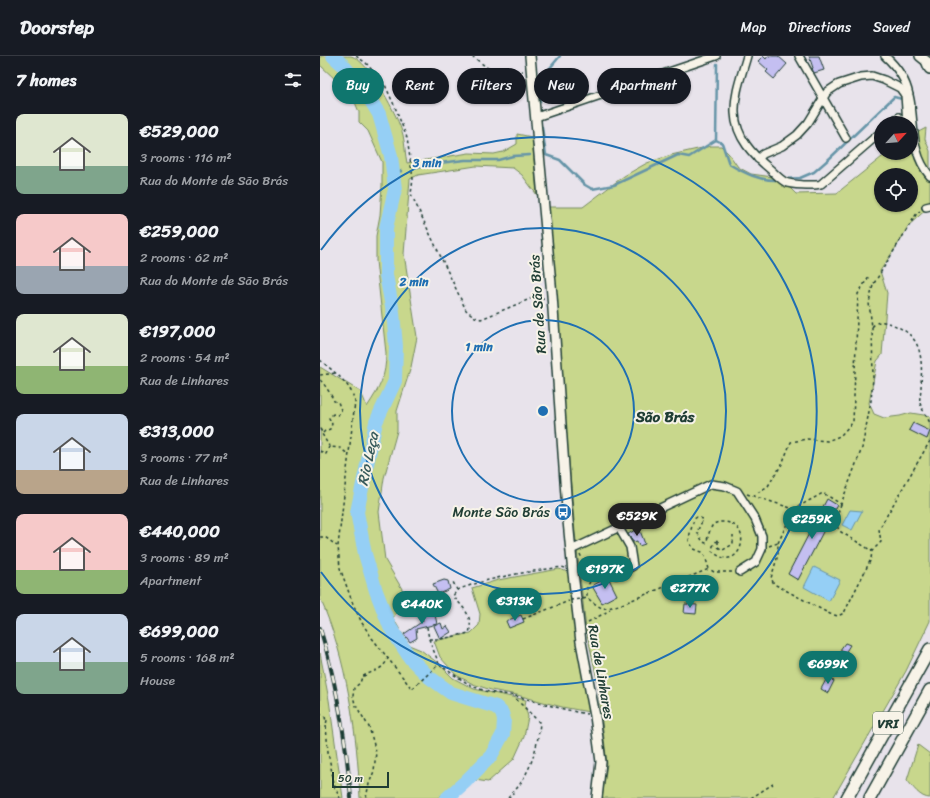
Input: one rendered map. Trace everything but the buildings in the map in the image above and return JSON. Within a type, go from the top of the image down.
[{"type":"highway","name":"VRI","points":[[847,798],[930,649]]},
{"type":"highway","name":"VRI","points":[[870,798],[930,690]]},
{"type":"main road","name":"Rua de São Brás","points":[[530,56],[552,295],[571,550]]},
{"type":"main road","name":"Rua de Linhares","points":[[571,550],[581,642],[595,716],[601,762],[597,798]]},
{"type":"street","points":[[536,117],[716,56]]},
{"type":"street","points":[[746,56],[736,97],[735,112],[738,130],[746,145],[758,159],[785,183],[815,186],[821,184],[874,138]]},
{"type":"street","points":[[799,56],[846,138]]},
{"type":"street","points":[[885,56],[892,62],[904,81],[910,95],[914,141],[918,156],[930,176]]},
{"type":"street","points":[[758,159],[763,154],[782,146],[797,135],[808,123],[827,92],[839,84],[861,77],[872,76],[900,88],[905,95],[906,116]]},
{"type":"street","points":[[571,550],[710,484],[724,486],[737,491],[755,519],[762,536],[762,549],[756,562],[740,572]]},
{"type":"street","points":[[616,575],[632,566],[630,547],[619,528]]},
{"type":"path","points":[[356,56],[366,63],[385,85],[395,107],[407,138],[413,179],[411,194],[466,310],[475,317],[481,319],[535,297],[540,299],[552,295]]},
{"type":"path","points":[[472,56],[489,69],[531,71]]},
{"type":"path","points":[[872,551],[841,532],[834,524],[862,448],[871,401],[873,378],[872,327],[869,303],[873,285],[916,213],[928,206]]},
{"type":"path","points":[[753,496],[768,486],[782,464],[791,442],[807,440],[826,441],[840,436],[853,422],[858,294],[869,276]]},
{"type":"path","points":[[872,327],[875,323],[882,321],[897,326],[911,336],[920,349],[922,365],[920,403],[930,423]]},
{"type":"path","points":[[320,360],[349,386],[355,402],[338,546],[340,568],[353,604],[362,623],[412,689],[438,664]]},
{"type":"path","points":[[320,375],[336,373]]},
{"type":"path","points":[[320,380],[325,385],[334,401],[338,402],[341,410],[338,414],[333,414],[329,418],[332,424],[330,429],[322,434]]},
{"type":"path","points":[[320,429],[329,447]]},
{"type":"path","points":[[841,504],[823,493],[794,509],[778,543],[778,555],[771,578],[774,584],[830,614],[838,616],[844,613],[871,559],[872,551],[881,542],[879,529],[930,442]]},
{"type":"path","points":[[329,447],[340,448],[349,455]]},
{"type":"path","points":[[320,451],[326,454],[329,447]]},
{"type":"path","points":[[737,491],[794,509]]},
{"type":"path","points":[[733,535],[733,544],[723,550],[718,547],[718,539],[715,543],[712,551],[718,557],[730,558],[738,553],[741,549],[742,541],[740,532],[734,525],[728,522],[719,522],[714,524],[711,528],[706,543],[701,540],[697,532],[703,519],[697,518],[694,519],[689,542],[694,549],[702,552],[709,569],[714,572],[740,572]]},
{"type":"path","points":[[320,537],[325,537],[338,546]]},
{"type":"path","points":[[762,549],[778,543]]},
{"type":"path","points":[[580,554],[591,579]]},
{"type":"path","points":[[429,639],[441,639],[469,633],[471,626],[469,617],[464,608],[453,596],[457,590],[480,581],[526,572],[562,567],[573,573]]},
{"type":"path","points":[[616,575],[607,571],[591,579],[587,588],[587,598],[596,606],[603,609],[629,601],[709,569]]},
{"type":"path","points":[[452,580],[457,590]]},
{"type":"path","points":[[523,619],[570,600],[587,598]]},
{"type":"path","points":[[585,624],[605,613],[611,607]]},
{"type":"path","points":[[427,627],[429,639],[438,664],[474,687],[563,710],[595,716]]},
{"type":"path","points":[[366,798],[374,771],[376,752],[369,727],[355,704],[353,696],[354,688],[360,683],[362,676],[376,671],[385,665],[388,658]]},
{"type":"path","points":[[508,798],[525,778],[538,744],[540,723],[512,696]]},
{"type":"path","points":[[320,713],[325,717],[326,721],[327,720],[328,752],[335,788],[340,798]]},
{"type":"path","points":[[751,798],[773,784]]},
{"type":"green space","points":[[320,56],[351,56],[358,60],[366,68],[332,68],[332,76],[320,65]]},
{"type":"green space","points":[[384,94],[396,116],[403,135],[407,163],[469,153],[494,154],[503,152],[517,144],[517,134],[532,137],[537,195],[522,175],[513,168],[476,166],[418,175],[410,179],[404,254],[417,337],[411,367],[397,411],[397,431],[384,478],[379,512],[385,560],[405,594],[399,609],[393,618],[409,645],[421,650],[439,664],[453,678],[474,689],[526,700],[525,705],[528,717],[524,737],[514,759],[488,782],[461,778],[438,798],[360,798],[359,773],[353,722],[344,671],[329,621],[320,598],[320,367],[361,392],[367,407],[381,382],[386,361],[376,261],[376,236],[380,215],[382,162],[368,131],[359,122],[359,112],[356,104],[384,104]]},
{"type":"green space","points":[[926,128],[925,139],[930,151],[930,206],[908,226],[880,271],[887,293],[882,355],[877,361],[869,403],[874,414],[884,418],[911,413],[930,416],[930,621],[906,671],[833,798],[602,798],[607,764],[597,679],[586,629],[575,532],[547,207],[583,207],[624,176],[647,163],[671,155],[711,146],[721,146],[738,167],[751,174],[780,178],[796,194],[837,193],[878,160],[918,160],[918,132]]},
{"type":"green space","points":[[559,569],[569,574],[574,625],[591,709],[589,712],[491,690],[473,684],[456,675],[440,657],[434,641],[471,633],[479,625],[480,614],[472,588],[498,580]]},
{"type":"green space","points":[[320,653],[329,700],[343,798],[320,798]]},
{"type":"green space","points":[[918,745],[930,754],[930,798],[926,798],[920,794],[907,780]]},
{"type":"water","points":[[850,510],[862,511],[852,530],[842,525]]},
{"type":"water","points":[[814,567],[840,580],[829,601],[804,587]]},
{"type":"waterway","name":"Rio Leça","points":[[333,56],[363,88],[379,114],[391,156],[395,189],[386,228],[386,275],[393,312],[396,346],[395,381],[376,422],[357,512],[365,554],[376,591],[390,627],[410,658],[429,677],[451,693],[496,707],[502,713],[504,720],[503,734],[491,756],[447,798]]},
{"type":"waterway","points":[[550,68],[560,56]]},
{"type":"waterway","points":[[542,127],[546,155],[560,160],[585,185],[592,189],[614,185],[678,155],[689,157],[716,140],[717,64]]},
{"type":"waterway","points":[[785,179],[800,178],[814,172],[894,97],[902,99]]},
{"type":"waterway","points":[[716,140],[722,143],[729,164],[752,176],[778,180]]},
{"type":"waterway","points":[[417,167],[465,160],[498,160],[513,156],[530,155]]},
{"type":"waterway","points":[[393,173],[402,171]]},
{"type":"railway","points":[[320,628],[340,712],[351,798]]},
{"type":"place","name":"Monte São Brás","points":[[563,512]]},
{"type":"district","name":"São Brás","points":[[665,417]]}]
